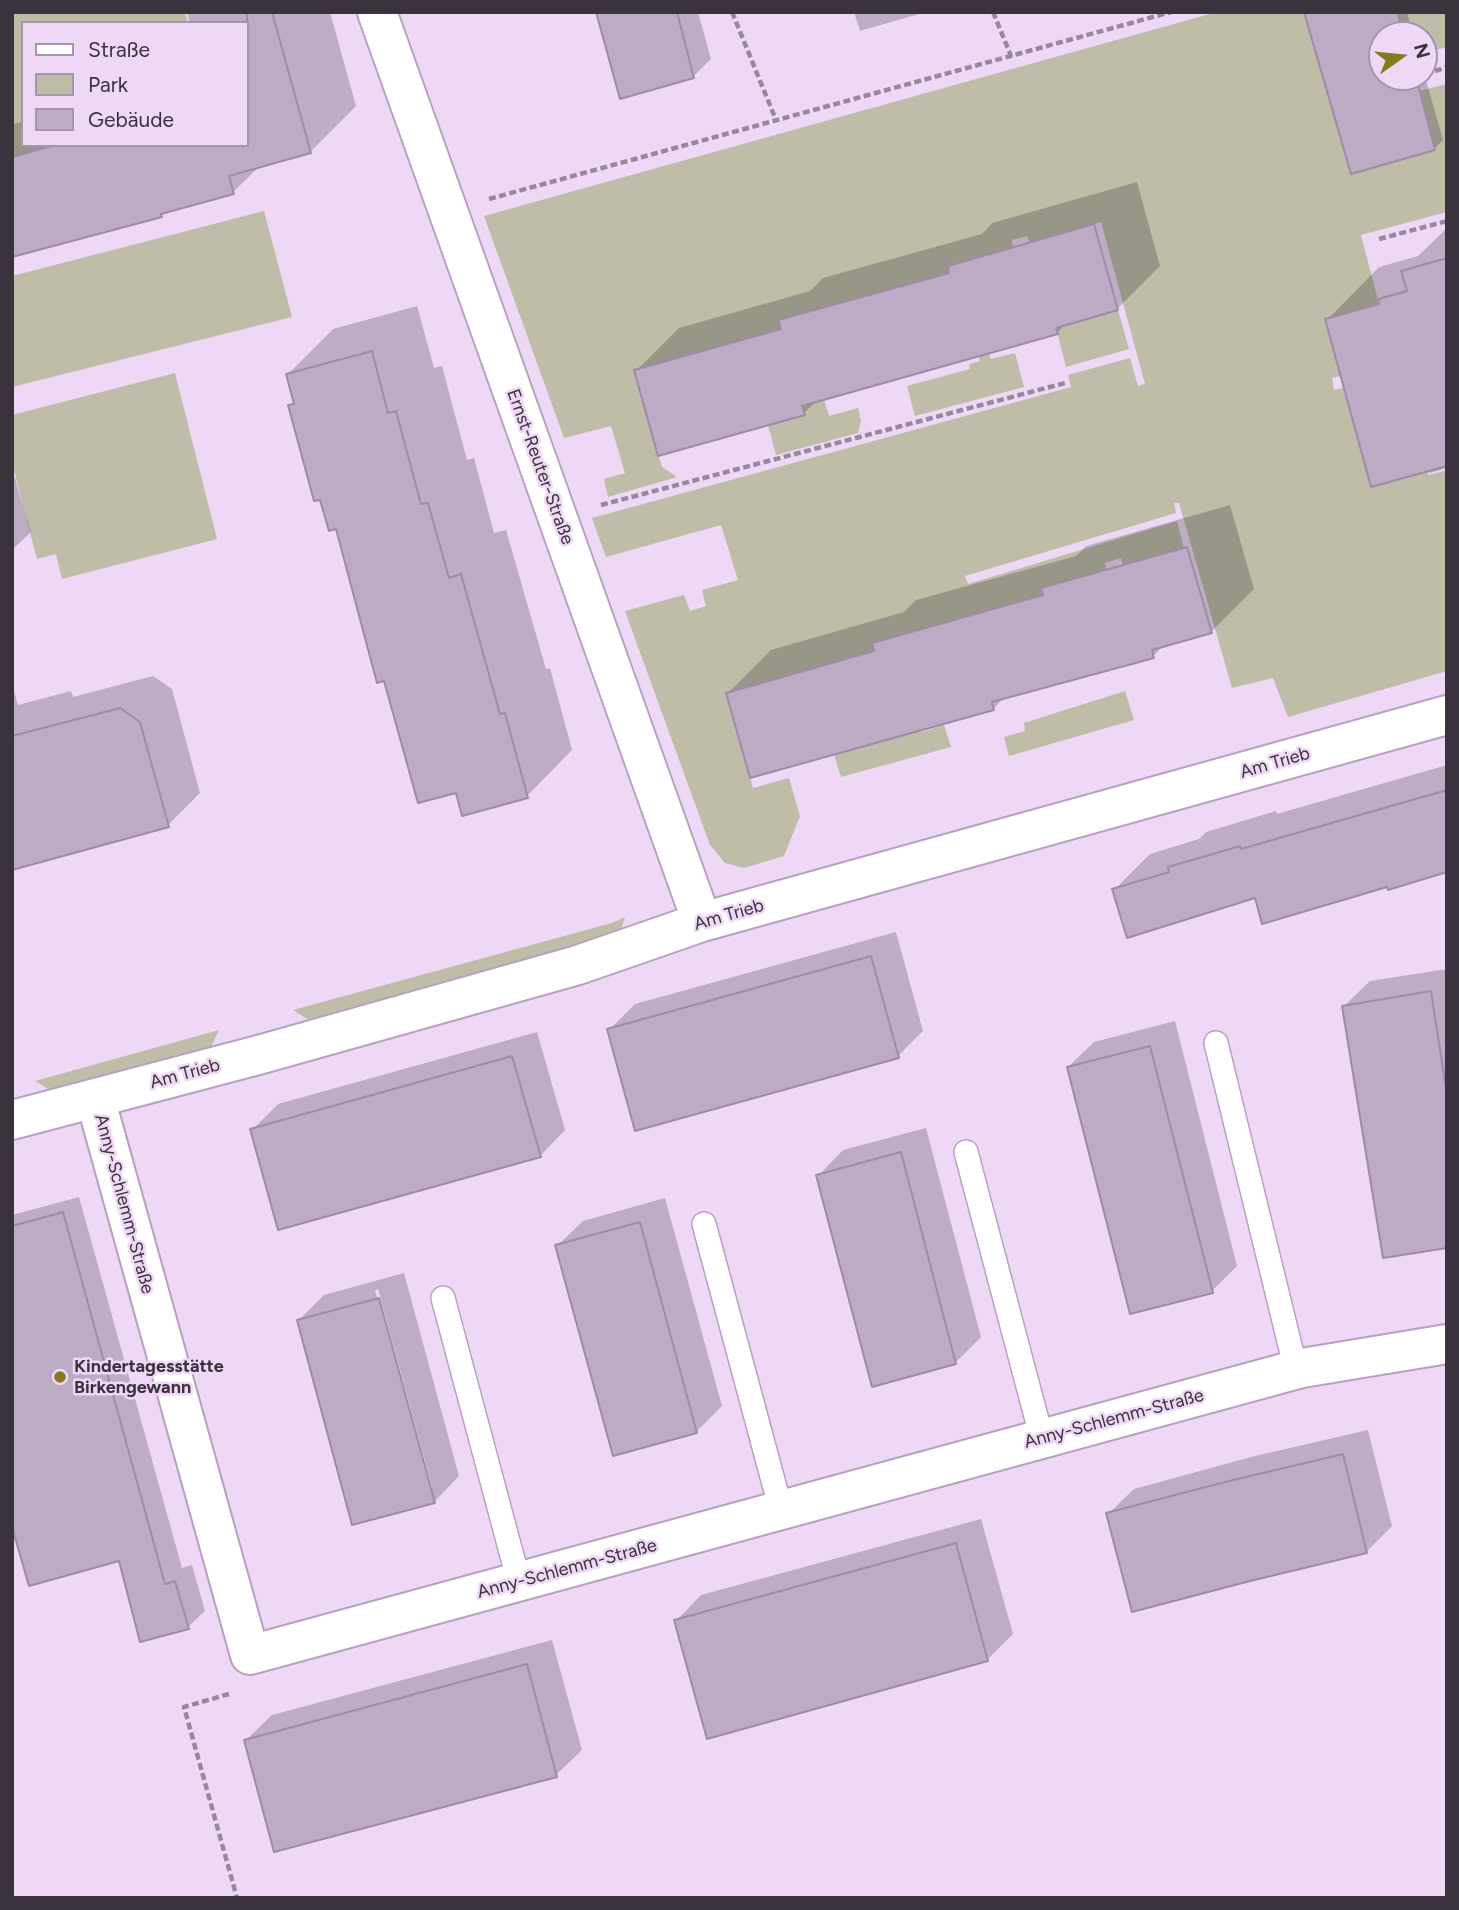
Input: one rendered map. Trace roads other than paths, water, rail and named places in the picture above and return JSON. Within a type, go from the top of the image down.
[{"type":"street","name":"Ernst-Reuter-Straße","points":[[377,12],[702,922]]},
{"type":"street","name":"Am Trieb","points":[[12,1120],[578,965],[702,922],[1447,715]]},
{"type":"street","name":"Anny-Schlemm-Straße","points":[[95,1098],[250,1656],[1296,1370],[1447,1344]]},
{"type":"lane","points":[[1216,1043],[1296,1370]]},
{"type":"lane","points":[[966,1152],[1042,1439]]},
{"type":"lane","points":[[704,1224],[781,1510]]},
{"type":"lane","points":[[443,1298],[519,1582]]},
{"type":"place","name":"Kindertagesstätte Birkengewann","points":[[60,1377]]}]
